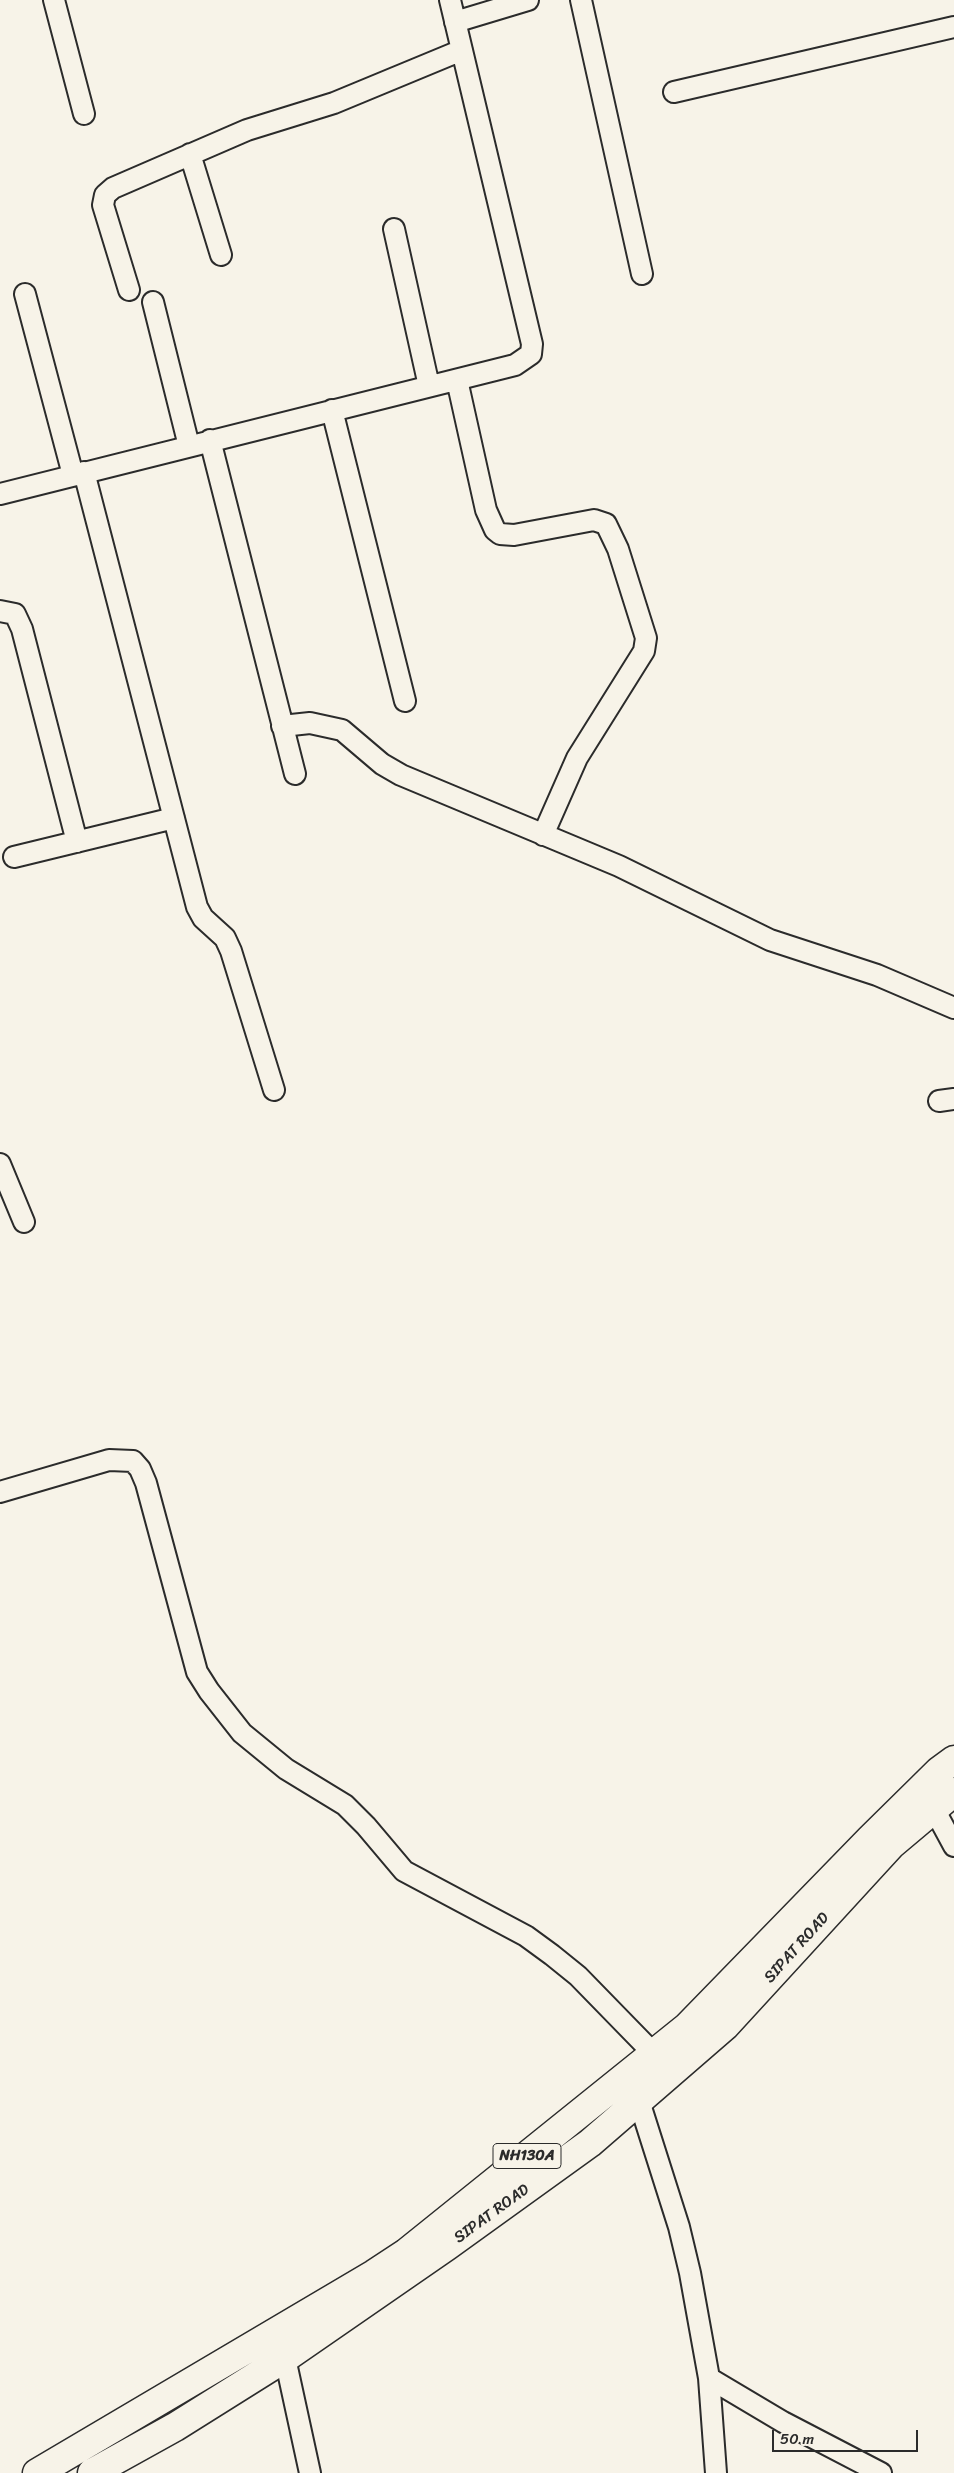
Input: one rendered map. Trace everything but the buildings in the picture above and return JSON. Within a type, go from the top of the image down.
[{"type":"highway","name":"NH130A","points":[[37,2473],[374,2274],[406,2253],[687,2027],[870,1839],[939,1771],[954,1760]]},
{"type":"highway","name":"SIPAT ROAD","points":[[92,2473],[175,2427],[285,2358],[447,2246],[574,2154],[639,2101],[725,2026],[891,1845],[944,1800]]},
{"type":"street","points":[[54,0],[84,114]]},
{"type":"street","points":[[0,494],[210,440],[457,380],[523,361],[531,354],[532,344],[450,0]]},
{"type":"street","points":[[455,22],[528,0]]},
{"type":"street","points":[[581,0],[642,274]]},
{"type":"street","points":[[674,92],[954,27]]},
{"type":"street","points":[[129,290],[103,205],[105,195],[113,188],[247,130],[334,103],[462,50]]},
{"type":"street","points":[[190,154],[221,255]]},
{"type":"street","points":[[394,229],[429,386]]},
{"type":"street","points":[[25,294],[78,473],[197,907],[203,918],[225,938],[231,952],[274,1090]]},
{"type":"street","points":[[153,302],[189,446]]},
{"type":"street","points":[[457,380],[486,510],[495,530],[500,534],[514,535],[594,520],[606,524],[618,549],[646,638],[644,651],[577,758],[543,835]]},
{"type":"street","points":[[332,410],[406,701]]},
{"type":"street","points":[[210,440],[295,774]]},
{"type":"street","points":[[0,611],[15,614],[22,629],[77,842]]},
{"type":"street","points":[[282,726],[310,722],[342,730],[390,769],[619,866],[770,940],[877,975],[954,1008]]},
{"type":"street","points":[[14,858],[174,818]]},
{"type":"street","points":[[0,1164],[24,1222]]},
{"type":"street","points":[[0,1492],[109,1460],[133,1461],[140,1469],[146,1483],[197,1672],[209,1691],[242,1733],[286,1769],[345,1805],[366,1826],[404,1871],[526,1936],[552,1955],[578,1976],[654,2054]]},
{"type":"street","points":[[944,1800],[954,1846]]},
{"type":"street","points":[[639,2101],[679,2226],[709,2378],[716,2473]]},
{"type":"street","points":[[285,2358],[310,2473]]},
{"type":"street","points":[[709,2378],[783,2422],[881,2473]]}]
